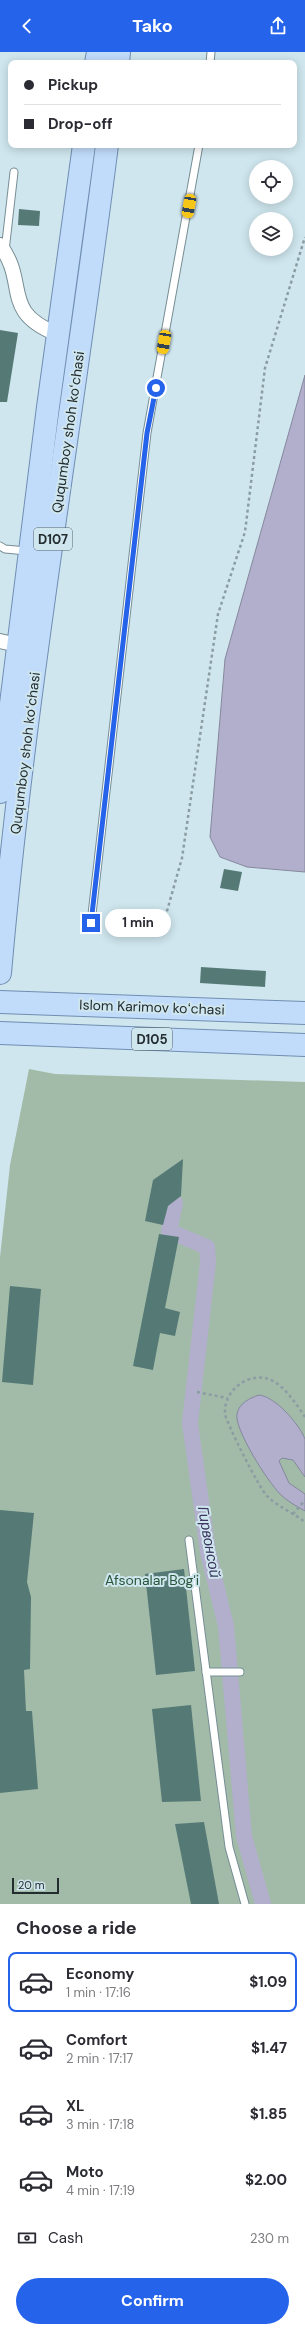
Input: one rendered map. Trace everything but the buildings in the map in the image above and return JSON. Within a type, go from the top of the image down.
[{"type":"main road","name":"Ququmboy shoh koʻchasi","points":[[0,792],[11,650],[30,551],[57,334],[84,148]]},
{"type":"main road","name":"Ququmboy shoh koʻchasi","points":[[0,973],[3,934],[36,655],[87,303],[107,148]]},
{"type":"main road","name":"Islom Karimov koʻchasi","points":[[0,1002],[305,1013]]},
{"type":"main road","name":"D105","points":[[0,1033],[305,1045]]},
{"type":"street","points":[[3,248],[10,264],[11,295],[15,307],[23,318],[36,328],[57,334]]},
{"type":"street","points":[[0,690],[11,650]]},
{"type":"lane","points":[[91,923],[147,433],[198,148]]},
{"type":"lane","points":[[3,248],[14,172]]},
{"type":"lane","points":[[0,546],[5,549],[30,551]]},
{"type":"lane","points":[[189,1540],[229,1848],[245,1904]]},
{"type":"lane","points":[[206,1672],[240,1672]]},
{"type":"path","points":[[163,935],[182,858],[218,614],[245,532],[265,368],[305,237]]},
{"type":"path","points":[[305,1417],[295,1402],[273,1381],[258,1377],[240,1382],[227,1398],[225,1415],[240,1448],[266,1495],[305,1522]]},
{"type":"path","points":[[197,1392],[227,1398]]},
{"type":"path","points":[[293,1514],[300,1508],[305,1500]]},
{"type":"green space","name":"Afsonalar Bog'i","points":[[29,1069],[55,1074],[305,1082],[305,1904],[0,1904],[0,1257],[10,1165]]},
{"type":"water","points":[[305,375],[305,872],[247,867],[220,857],[210,837],[225,659]]},
{"type":"water","points":[[259,1395],[273,1401],[286,1412],[298,1426],[305,1439],[305,1477],[293,1460],[282,1458],[279,1461],[289,1483],[305,1494],[305,1511],[286,1499],[275,1488],[260,1467],[246,1443],[237,1421],[238,1410],[242,1404]]},
{"type":"waterway","name":"Гирвонсой","points":[[175,1203],[169,1231],[207,1247],[208,1262],[190,1423],[208,1552],[226,1626],[244,1836],[263,1904]]},
{"type":"route","points":[[91,923],[147,433],[156,388]]}]
